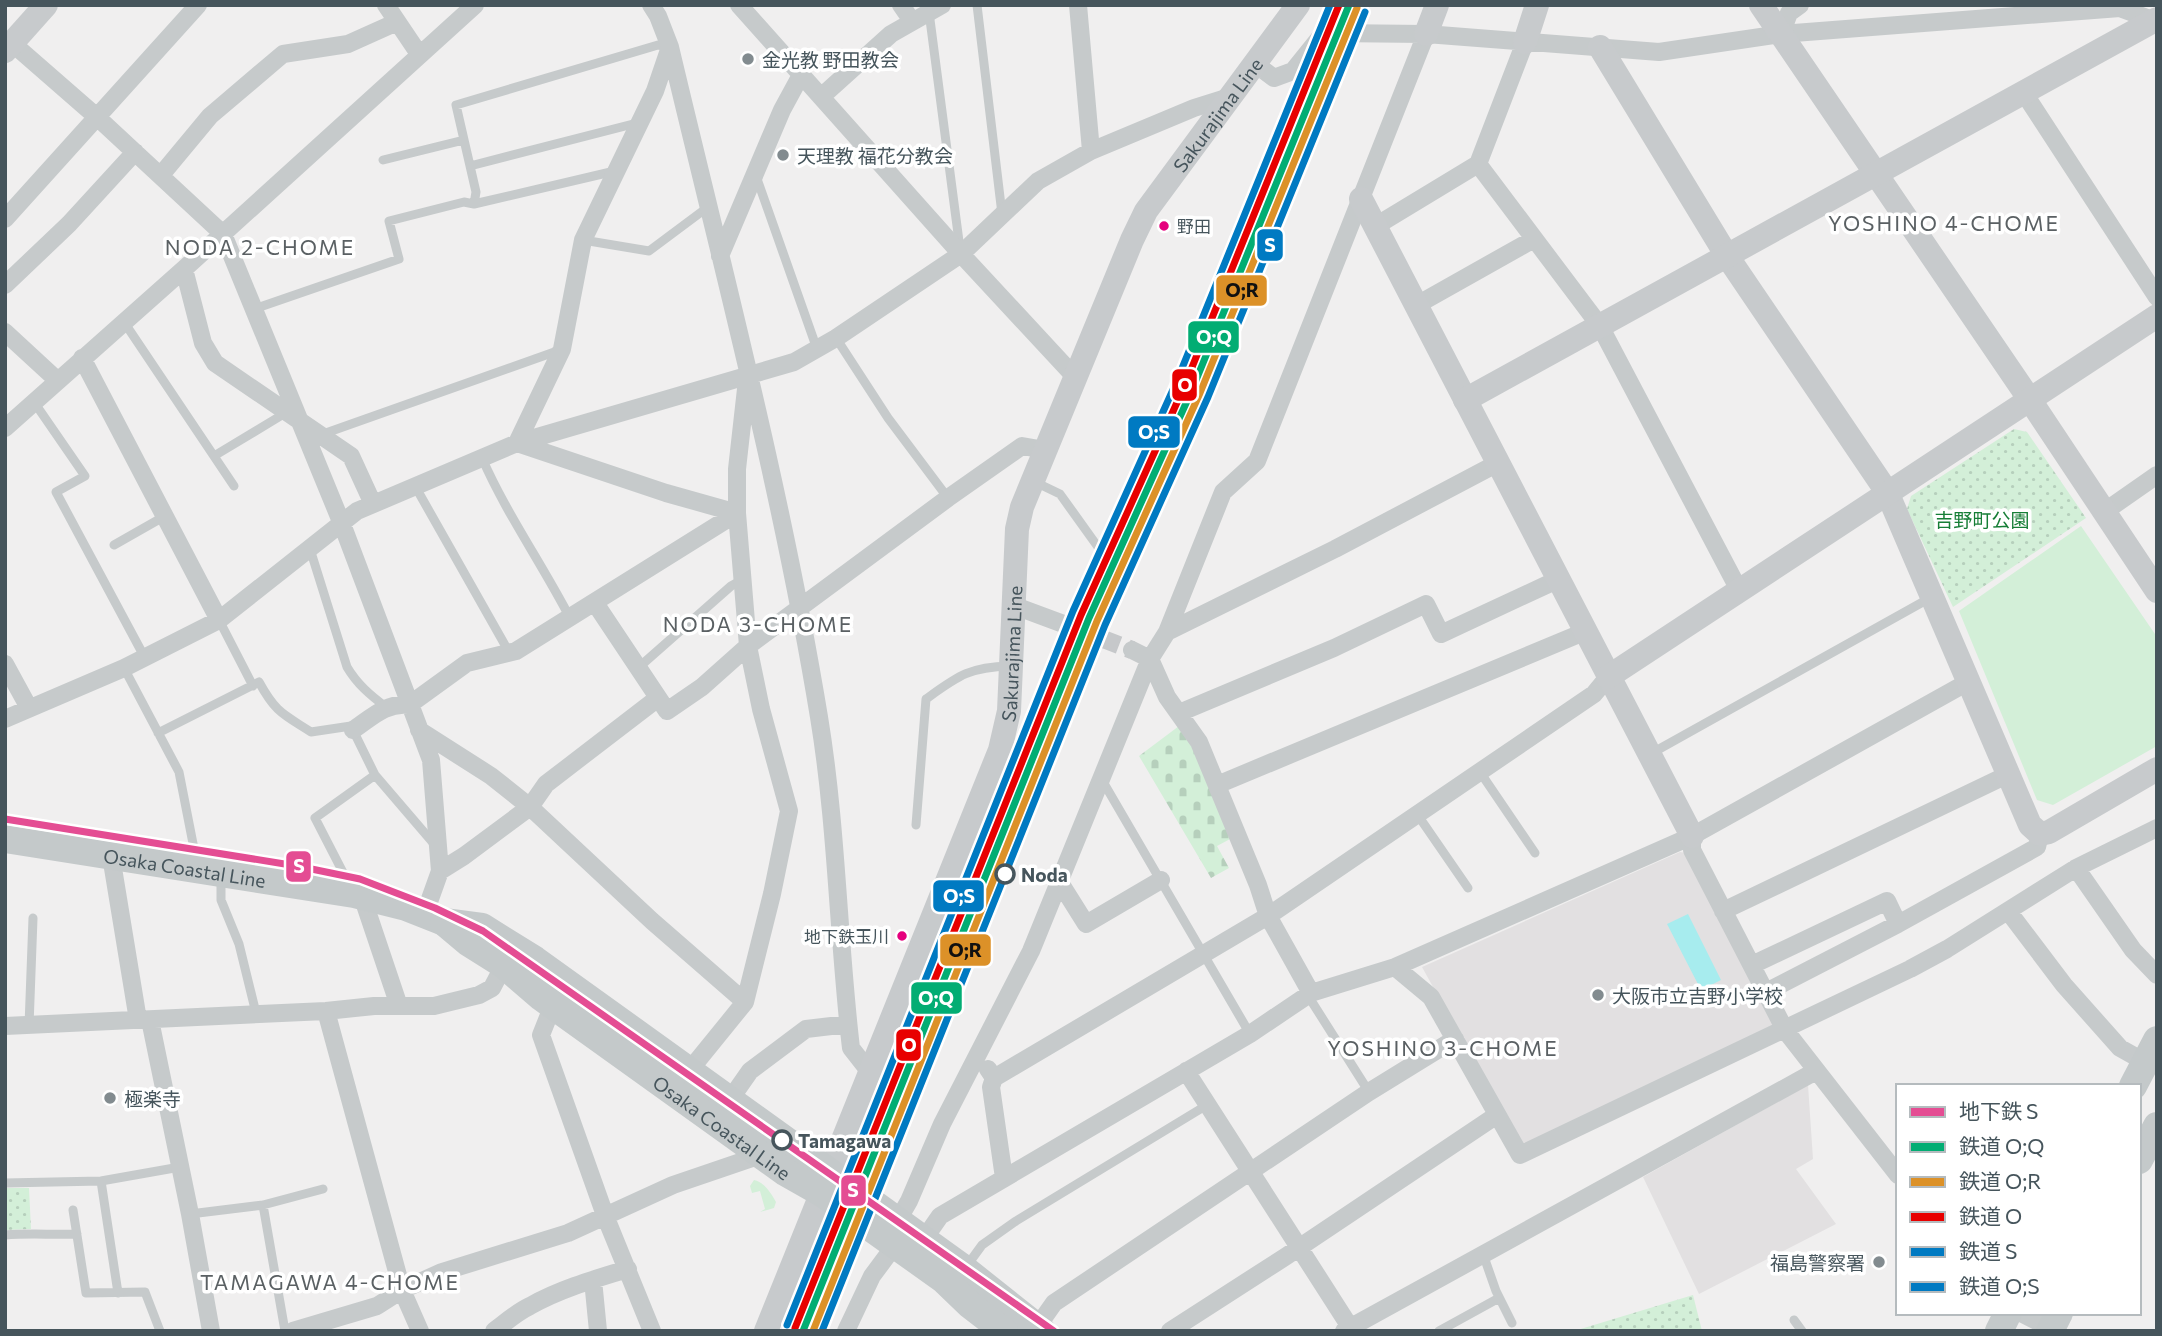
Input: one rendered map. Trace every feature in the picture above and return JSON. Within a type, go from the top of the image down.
[{"type":"main road","name":"Osaka Coastal Line","points":[[5,839],[358,895],[434,917],[482,927],[535,960],[729,1101],[827,1182],[897,1233],[970,1305],[1004,1331]]},
{"type":"main road","name":"Osaka Coastal Line","points":[[434,917],[504,965],[553,1005],[785,1172],[827,1182]]},
{"type":"main road","points":[[2141,1156],[2157,1126]]},
{"type":"main road","name":"Osaka Coastal Line","points":[[897,1233],[924,1239],[1039,1329]]},
{"type":"main road","points":[[1999,1331],[2007,1315]]},
{"type":"street","points":[[46,5],[9,47],[97,118],[223,234],[254,309],[292,414],[342,524],[431,760],[440,871],[434,917]]},
{"type":"street","points":[[5,219],[198,5]]},
{"type":"street","points":[[386,5],[419,54]]},
{"type":"street","points":[[5,428],[475,5]]},
{"type":"street","points":[[651,5],[670,47],[800,607],[820,720],[827,779],[850,1048],[869,1071]]},
{"type":"street","points":[[739,5],[961,254],[1076,378]]},
{"type":"street","points":[[901,5],[912,21]]},
{"type":"street","points":[[1078,5],[1091,151]]},
{"type":"street","name":"Sakurajima Line","points":[[766,1331],[1000,750],[1009,711],[1017,529],[1032,480],[1146,211],[1298,5]]},
{"type":"street","points":[[846,1331],[872,1276],[897,1233],[943,1124],[1031,951],[1150,659],[1167,632],[1223,492],[1257,461],[1437,5]]},
{"type":"street","points":[[1374,227],[1478,164],[1537,5]]},
{"type":"street","points":[[1761,5],[2157,591]]},
{"type":"street","points":[[1781,34],[1789,13],[1800,5]]},
{"type":"street","points":[[821,97],[891,34],[935,8]]},
{"type":"street","points":[[1252,68],[1262,69],[1274,78],[1287,75],[1322,35],[1426,34],[1659,52],[1781,34],[2120,8],[2156,20]]},
{"type":"street","points":[[1465,400],[2156,20]]},
{"type":"street","points":[[161,175],[210,116],[283,54],[348,44],[397,22]]},
{"type":"street","points":[[517,443],[562,349],[583,240],[655,91],[670,47]]},
{"type":"street","points":[[1600,47],[1727,256],[1887,492],[2007,775],[2030,825],[2040,834]]},
{"type":"street","points":[[720,256],[754,172],[801,75]]},
{"type":"street","points":[[2024,93],[2157,297]]},
{"type":"street","points":[[5,719],[124,668],[219,620],[357,511],[517,443],[794,362],[836,338],[961,254],[1038,181],[1091,151],[1194,108],[1229,97]]},
{"type":"street","points":[[5,285],[69,224],[135,152]]},
{"type":"street","points":[[1478,164],[1600,326],[1739,590]]},
{"type":"street","points":[[1361,199],[1692,836],[1692,850],[1785,1030],[1896,1172]]},
{"type":"street","points":[[1415,306],[1534,239]]},
{"type":"street","points":[[184,269],[203,343],[215,363],[323,434],[351,456],[373,504]]},
{"type":"street","points":[[1004,1178],[991,1087],[994,1078],[1268,916],[1594,694],[1608,677],[2157,316]]},
{"type":"street","points":[[5,332],[57,380]]},
{"type":"street","points":[[82,358],[219,620]]},
{"type":"street","points":[[690,1072],[702,1052],[745,1002],[789,811],[761,709],[748,646],[737,513],[737,469],[748,375]]},
{"type":"street","points":[[517,443],[666,493],[737,513]]},
{"type":"street","points":[[440,871],[530,807],[545,784],[662,705],[702,687],[748,646],[1022,446],[1045,450]]},
{"type":"street","points":[[1167,632],[1335,549],[1498,463]]},
{"type":"street","points":[[2104,512],[2157,475]]},
{"type":"street","points":[[353,730],[386,707],[396,703],[409,705],[467,663],[516,651],[737,513]]},
{"type":"street","points":[[1179,713],[1334,648],[1426,604],[1441,634],[1558,580]]},
{"type":"street","points":[[595,603],[662,705]]},
{"type":"street","points":[[1015,606],[1077,629]]},
{"type":"street","points":[[1217,785],[1584,632]]},
{"type":"street","points":[[1132,650],[1150,659],[1167,697],[1199,742],[1258,885],[1268,916],[1311,993]]},
{"type":"street","points":[[5,663],[29,708]]},
{"type":"street","points":[[924,1239],[940,1216],[1250,1034],[1311,993],[1395,967],[1692,836],[1968,682]]},
{"type":"street","points":[[419,730],[491,776],[530,807],[652,921],[745,1002]]},
{"type":"street","points":[[2040,834],[2049,832],[2157,769]]},
{"type":"street","points":[[1723,911],[2007,775]]},
{"type":"street","points":[[1395,967],[1431,997],[1520,1156],[1910,969],[2077,869],[2157,828]]},
{"type":"street","points":[[1766,992],[2037,848],[2040,834]]},
{"type":"street","points":[[111,856],[144,1020],[190,1214],[211,1331]]},
{"type":"street","points":[[2077,869],[2133,950],[2157,975]]},
{"type":"street","points":[[1059,881],[1086,924],[1161,880]]},
{"type":"street","points":[[358,895],[399,1006]]},
{"type":"street","points":[[1752,965],[1887,901],[1898,924]]},
{"type":"street","points":[[2008,911],[2064,985],[2120,1048],[2145,1063]]},
{"type":"street","points":[[5,1026],[434,1006],[479,995],[492,988],[504,965]]},
{"type":"street","points":[[553,1005],[541,1035],[606,1218],[652,1331]]},
{"type":"street","points":[[326,1011],[402,1290],[420,1331]]},
{"type":"street","points":[[729,1101],[750,1070],[806,1028],[848,1024]]},
{"type":"street","points":[[1039,1329],[1054,1303],[1369,1093],[1455,1039]]},
{"type":"street","points":[[979,1054],[994,1078]]},
{"type":"street","points":[[1186,1070],[1299,1247],[1347,1329],[1816,1070]]},
{"type":"street","points":[[1170,1331],[1497,1115]]},
{"type":"street","points":[[293,1331],[377,1307],[402,1290],[442,1272],[568,1233],[606,1218],[673,1185],[761,1155]]},
{"type":"street","points":[[494,1331],[528,1307],[593,1280],[628,1269]]},
{"type":"street","points":[[593,1280],[598,1331]]},
{"type":"street","points":[[2026,1315],[2054,1326]]},
{"type":"lane","points":[[977,5],[1002,214]]},
{"type":"lane","points":[[935,8],[961,254]]},
{"type":"lane","points":[[474,204],[475,192],[456,104],[658,45],[670,47]]},
{"type":"lane","points":[[470,166],[641,122]]},
{"type":"lane","points":[[383,160],[464,140]]},
{"type":"lane","points":[[254,309],[399,259],[389,221],[464,202],[474,204],[618,171]]},
{"type":"lane","points":[[754,172],[817,349]]},
{"type":"lane","points":[[583,240],[649,251],[708,207]]},
{"type":"lane","points":[[124,322],[234,486]]},
{"type":"lane","points":[[836,338],[888,418],[948,498]]},
{"type":"lane","points":[[323,434],[562,349]]},
{"type":"lane","points":[[34,402],[85,476],[56,492],[145,658]]},
{"type":"lane","points":[[214,456],[292,414]]},
{"type":"lane","points":[[482,458],[494,486],[545,570],[570,618]]},
{"type":"lane","points":[[1032,480],[1060,494],[1098,547]]},
{"type":"lane","points":[[415,486],[509,652]]},
{"type":"lane","points":[[114,545],[165,516]]},
{"type":"lane","points":[[310,549],[347,667],[365,690],[386,707]]},
{"type":"lane","points":[[638,668],[731,586],[743,580]]},
{"type":"lane","points":[[1648,754],[1932,597]]},
{"type":"lane","points":[[219,620],[253,686]]},
{"type":"lane","points":[[916,825],[926,699],[960,675],[984,667],[1011,666]]},
{"type":"lane","points":[[124,668],[178,772],[209,871],[239,944],[256,1013]]},
{"type":"lane","points":[[158,733],[260,682],[271,704],[279,712],[311,732],[351,726],[375,775],[438,849]]},
{"type":"lane","points":[[1479,772],[1535,853]]},
{"type":"lane","points":[[358,895],[315,818],[375,775]]},
{"type":"lane","points":[[1101,778],[1250,1034]]},
{"type":"lane","points":[[1417,814],[1468,888]]},
{"type":"lane","points":[[29,1026],[33,918]]},
{"type":"lane","points":[[1311,993],[1312,1002],[1369,1093]]},
{"type":"lane","points":[[965,1269],[982,1245],[1016,1221],[1207,1105]]},
{"type":"lane","points":[[5,1184],[101,1181],[180,1167]]},
{"type":"lane","points":[[101,1181],[118,1293]]},
{"type":"lane","points":[[190,1214],[262,1205],[323,1189]]},
{"type":"lane","points":[[262,1205],[285,1331]]},
{"type":"lane","points":[[73,1210],[86,1293],[145,1292],[160,1331]]},
{"type":"lane","points":[[5,1235],[29,1232],[36,1236],[77,1234]]},
{"type":"lane","points":[[1483,1254],[1499,1298],[1512,1323]]},
{"type":"lane","points":[[1439,1331],[1499,1298]]},
{"type":"lane","points":[[1794,1320],[1802,1331]]},
{"type":"shaded area","name":"大阪市立吉野小学校","points":[[1680,852],[1686,853],[1773,1023],[1770,1031],[1524,1151],[1422,967]]},
{"type":"shaded area","points":[[1808,1085],[1813,1159],[1796,1169],[1836,1224],[1699,1294],[1643,1177]]},
{"type":"green space","name":"吉野町公園","points":[[2014,429],[2027,432],[2086,518],[1953,607],[1907,509],[1911,496]]},
{"type":"green space","points":[[2081,526],[2157,637],[2157,746],[2053,805],[2037,800],[1959,611]]},
{"type":"green space","points":[[1179,726],[1195,750],[1232,838],[1217,846],[1229,868],[1211,878],[1139,756]]},
{"type":"green space","points":[[754,1180],[769,1192],[776,1202],[774,1208],[760,1212],[765,1209],[760,1191],[752,1193],[750,1186]]},
{"type":"green space","points":[[5,1188],[29,1188],[31,1229],[5,1230]]},
{"type":"green space","points":[[1693,1295],[1702,1331],[1574,1331]]},
{"type":"water","points":[[1688,914],[1721,980],[1701,990],[1667,924]]},
{"type":"tunnel","points":[[1077,629],[1132,650]]},
{"type":"metro line","name":"S","points":[[5,819],[297,866],[360,879],[435,908],[483,931],[1054,1331]]},
{"type":"rail line","name":"O;S","points":[[787,1325],[1073,611],[1176,383],[1330,5]]},
{"type":"rail line","name":"O","points":[[795,1328],[1081,615],[1184,387],[1339,5]]},
{"type":"rail line","name":"O;Q","points":[[803,1331],[1089,618],[1192,390],[1349,5]]},
{"type":"rail line","name":"O;R","points":[[813,1331],[1097,621],[1200,393],[1357,8]]},
{"type":"rail line","name":"S","points":[[822,1331],[1105,625],[1208,397],[1365,12]]},
{"type":"place","name":"金光教 野田教会","points":[[748,59]]},
{"type":"place","name":"天理教 福花分教会","points":[[783,155]]},
{"type":"place","name":"野田","points":[[1164,226]]},
{"type":"place","name":"Noda","points":[[1005,874]]},
{"type":"place","name":"地下鉄玉川","points":[[902,936]]},
{"type":"place","name":"大阪市立吉野小学校","points":[[1598,995]]},
{"type":"place","name":"極楽寺","points":[[110,1098]]},
{"type":"place","name":"Tamagawa","points":[[782,1140]]},
{"type":"place","name":"福島警察署","points":[[1879,1262]]},
{"type":"district","name":"YOSHINO 4-CHOME","points":[[1944,222]]},
{"type":"district","name":"NODA 2-CHOME","points":[[260,246]]},
{"type":"district","name":"NODA 3-CHOME","points":[[758,623]]},
{"type":"district","name":"YOSHINO 3-CHOME","points":[[1443,1047]]},
{"type":"district","name":"TAMAGAWA 4-CHOME","points":[[330,1281]]}]
